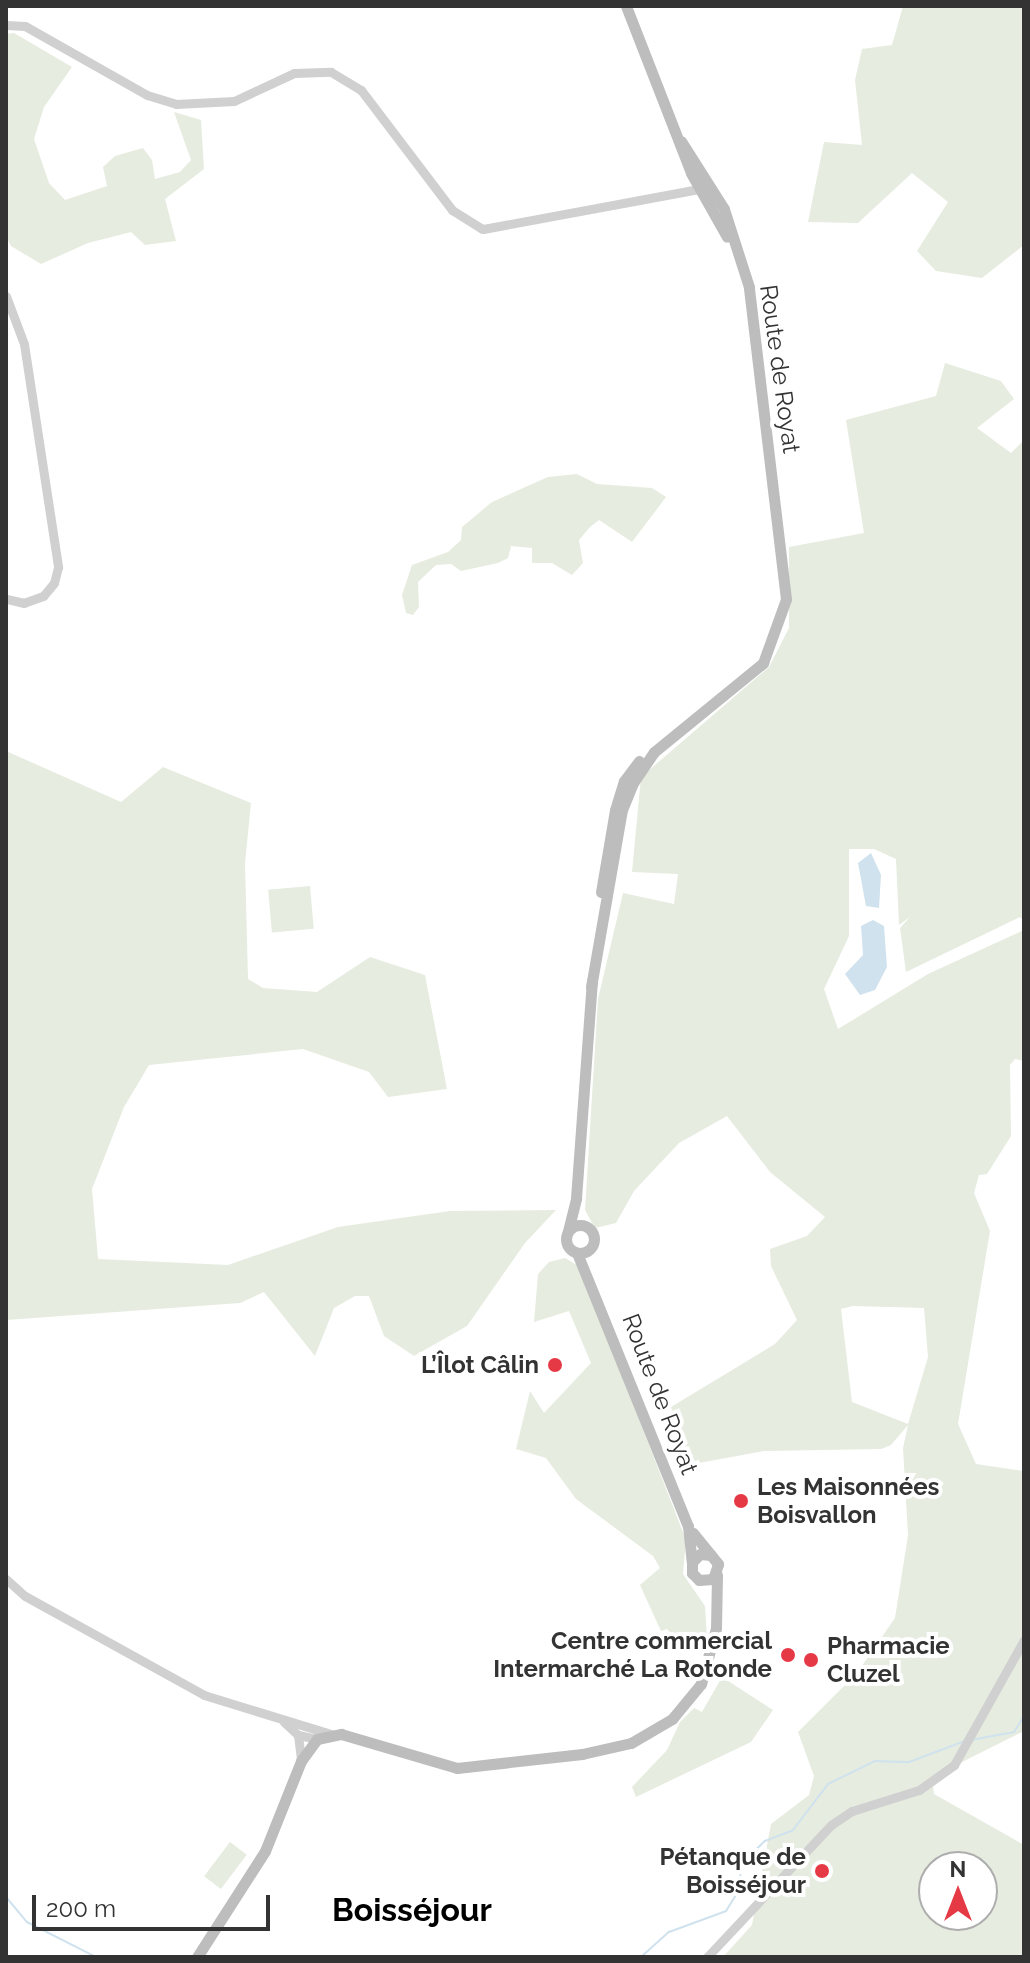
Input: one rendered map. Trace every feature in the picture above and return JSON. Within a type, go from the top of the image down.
[{"type":"main road","points":[[626,6],[697,182]]},
{"type":"main road","name":"Route de Royat","points":[[568,1231],[576,1198],[591,987],[622,810],[654,752],[763,663],[780,617],[786,582],[749,287],[724,209],[697,182],[681,141]]},
{"type":"main road","name":"Route de Royat","points":[[576,1198],[585,1226]]},
{"type":"main road","points":[[585,1226],[594,1236],[590,1249],[577,1253],[566,1244],[568,1231],[585,1226]]},
{"type":"main road","name":"Route de Royat","points":[[590,1249],[590,1278]]},
{"type":"main road","name":"Route de Royat","points":[[577,1253],[590,1278],[688,1526],[692,1562]]},
{"type":"main road","name":"Route de Royat","points":[[688,1526],[711,1555]]},
{"type":"main road","points":[[197,1957],[265,1851],[301,1761],[317,1739],[331,1734],[457,1768],[612,1749],[666,1723],[688,1703],[706,1673],[716,1610],[718,1564],[711,1555],[700,1554],[692,1562],[692,1573],[716,1610]]},
{"type":"main road","points":[[699,1580],[717,1575]]},
{"type":"street","points":[[6,25],[25,26],[147,95],[176,104],[234,101],[294,73],[331,72],[361,90],[452,210],[483,229],[681,194],[697,182]]},
{"type":"street","points":[[681,194],[697,182]]},
{"type":"street","points":[[6,296],[24,344],[58,567],[54,583],[43,596],[24,603],[6,599]]},
{"type":"street","points":[[6,1579],[25,1596],[204,1695],[331,1734]]},
{"type":"street","points":[[707,1957],[831,1825],[852,1811],[936,1781],[964,1749],[1024,1640]]},
{"type":"street","points":[[267,1712],[298,1735],[317,1739]]},
{"type":"street","points":[[298,1735],[301,1761]]},
{"type":"shaded area","points":[[903,6],[1024,6],[1024,245],[982,278],[936,271],[917,251],[948,202],[912,173],[858,223],[808,222],[824,142],[862,145],[855,80],[862,49],[892,45]]},
{"type":"shaded area","points":[[14,33],[72,67],[44,107],[34,139],[49,183],[65,200],[107,186],[103,167],[115,156],[143,148],[152,160],[155,179],[180,172],[191,160],[174,112],[201,120],[204,169],[165,199],[176,241],[145,245],[131,232],[88,243],[41,264],[11,246],[6,236],[6,34]]},
{"type":"shaded area","points":[[945,363],[1001,381],[1014,399],[977,428],[1011,453],[1024,440],[1024,921],[1020,917],[906,972],[900,928],[910,917],[899,925],[896,859],[874,849],[849,849],[849,936],[824,989],[838,1029],[928,974],[1024,930],[1024,1061],[1015,1059],[1010,1065],[1011,1136],[987,1174],[979,1175],[974,1193],[990,1231],[958,1424],[976,1464],[1024,1471],[1024,1731],[932,1777],[934,1794],[1024,1845],[1024,1957],[723,1957],[752,1925],[771,1824],[809,1795],[814,1776],[798,1732],[857,1673],[895,1618],[908,1535],[903,1448],[908,1425],[891,1445],[881,1449],[764,1451],[688,1465],[671,1407],[775,1344],[797,1320],[771,1266],[770,1249],[807,1236],[825,1217],[770,1172],[727,1116],[679,1143],[634,1191],[616,1223],[595,1228],[585,1210],[598,999],[623,893],[674,904],[678,874],[632,872],[641,777],[769,667],[789,628],[789,547],[864,533],[846,420],[936,396]],"holes":[[[853,1306],[924,1308],[928,1357],[908,1424],[852,1402],[841,1309]]]},
{"type":"shaded area","points":[[577,474],[597,484],[652,488],[666,497],[632,542],[599,520],[590,527],[579,540],[583,563],[572,575],[552,563],[532,563],[532,548],[511,546],[508,558],[498,563],[461,571],[451,564],[436,565],[418,582],[419,607],[413,615],[406,613],[402,595],[412,565],[448,552],[461,540],[462,527],[492,502],[548,477]]},
{"type":"shaded area","points":[[6,751],[121,802],[163,767],[251,803],[245,863],[248,979],[263,988],[317,992],[370,957],[425,975],[447,1089],[388,1097],[369,1072],[303,1049],[149,1065],[124,1107],[92,1189],[98,1259],[228,1265],[338,1227],[450,1211],[556,1210],[525,1243],[467,1326],[414,1356],[384,1336],[369,1296],[355,1296],[334,1308],[315,1356],[264,1292],[240,1303],[6,1320]]},
{"type":"shaded area","points":[[310,886],[314,929],[272,932],[268,890]]},
{"type":"shaded area","points":[[565,1258],[577,1265],[588,1288],[686,1540],[683,1574],[705,1606],[707,1640],[679,1644],[667,1629],[661,1631],[640,1585],[660,1568],[653,1556],[576,1499],[546,1458],[516,1449],[530,1391],[544,1413],[591,1363],[569,1311],[534,1322],[538,1274],[549,1262]]},
{"type":"shaded area","points":[[722,1677],[773,1710],[751,1742],[636,1797],[632,1787],[667,1750],[680,1722],[694,1708],[702,1712]]},
{"type":"shaded area","points":[[230,1842],[247,1855],[221,1889],[204,1876]]},
{"type":"water","points":[[871,853],[881,875],[879,908],[866,906],[858,863]]},
{"type":"water","points":[[873,920],[884,926],[887,967],[875,990],[860,995],[845,974],[863,955],[861,926]]},
{"type":"waterway","points":[[971,1740],[1014,1732],[1024,1716]]},
{"type":"waterway","points":[[641,1957],[669,1932],[726,1911],[738,1892],[742,1863],[765,1841],[793,1830],[828,1784],[875,1761],[909,1762],[965,1741]]},
{"type":"waterway","points":[[6,1897],[27,1922],[96,1957]]},
{"type":"place","name":"L’Îlot Câlin","points":[[555,1365]]},
{"type":"place","name":"Les Maisonnées Boisvallon","points":[[741,1501]]},
{"type":"place","name":"Centre commercial Intermarché La Rotonde","points":[[788,1655]]},
{"type":"place","name":"Pharmacie Cluzel","points":[[811,1660]]},
{"type":"place","name":"Pétanque de Boisséjour","points":[[822,1871]]},
{"type":"district","name":"Boisséjour","points":[[412,1910]]}]
